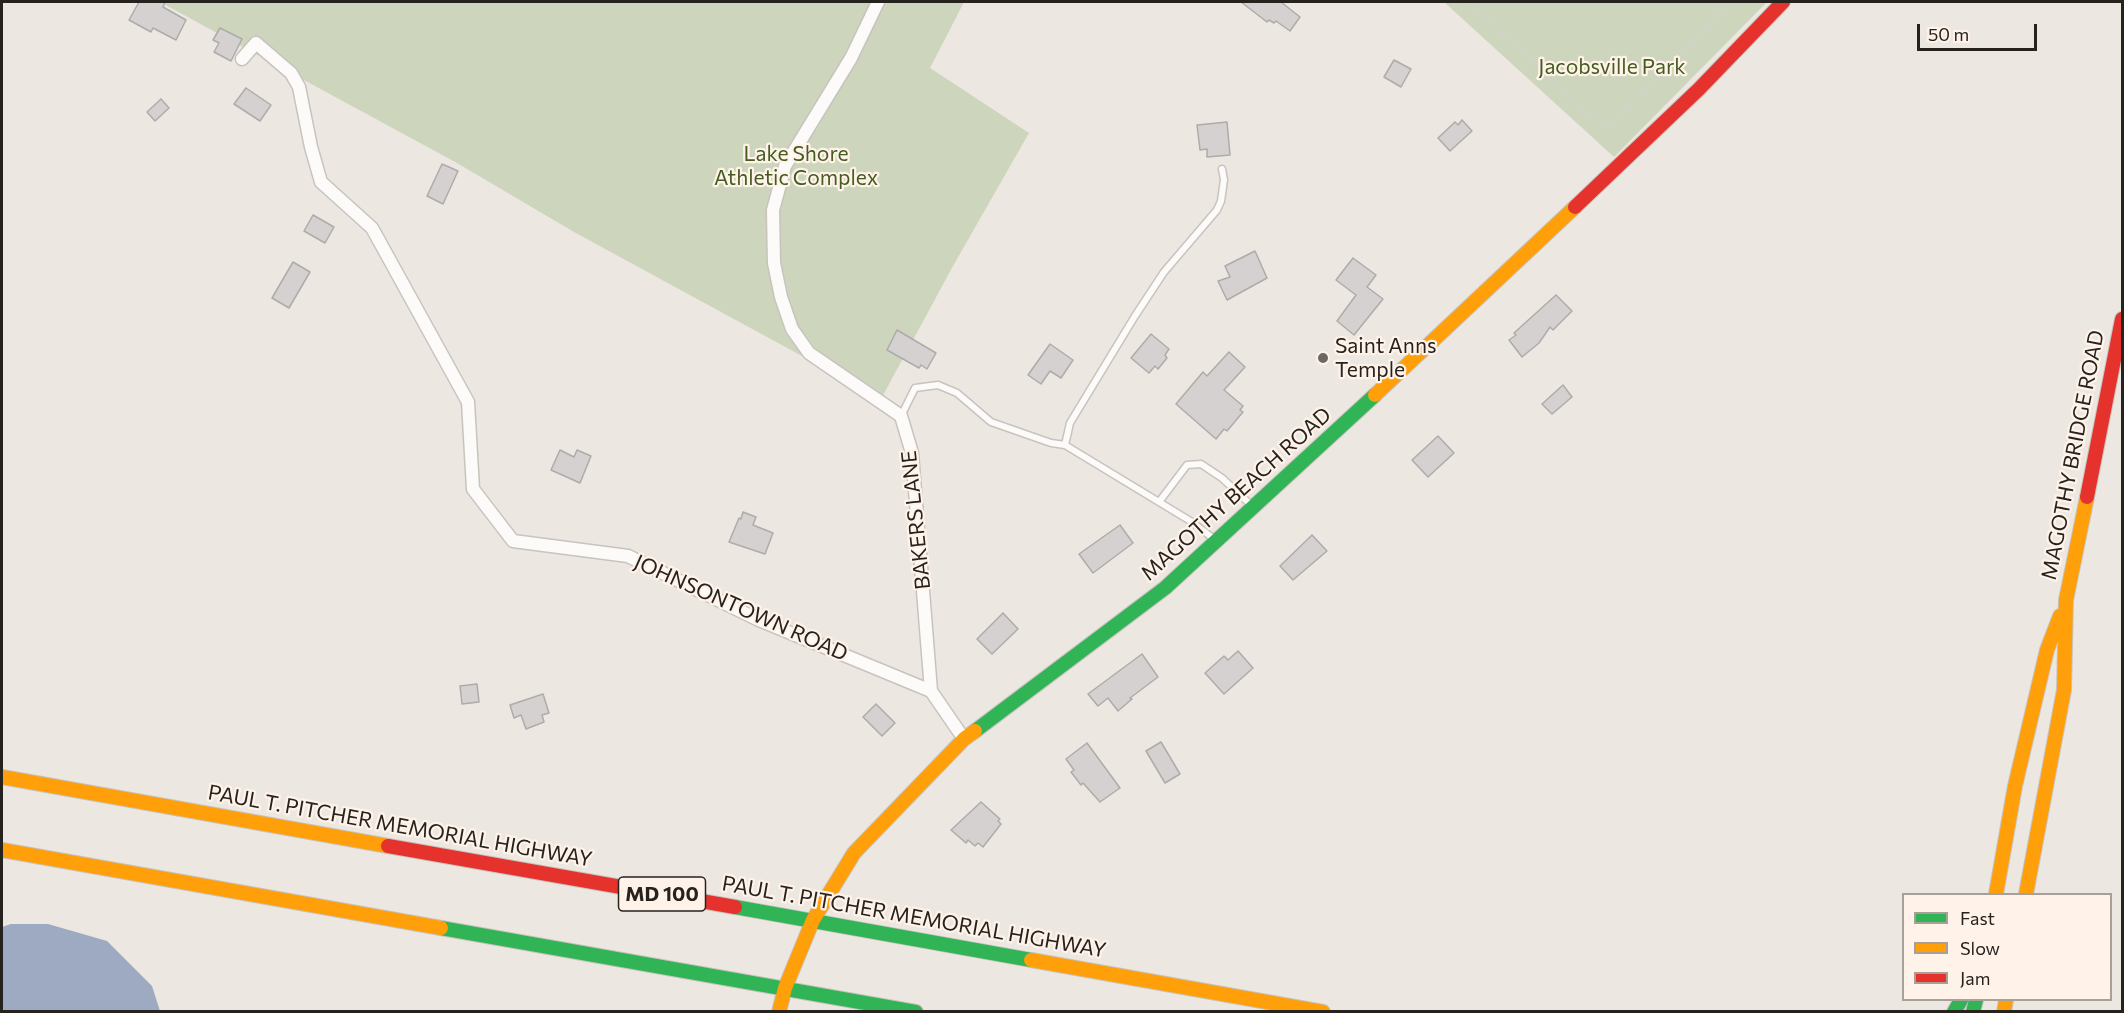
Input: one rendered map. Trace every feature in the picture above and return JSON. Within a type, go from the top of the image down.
[{"type":"main road","name":"MAGOTHY BEACH ROAD","points":[[779,1011],[785,988],[813,920],[854,853],[964,739],[1165,588],[1350,419],[1690,97],[1784,2]]},
{"type":"main road","name":"MAGOTHY BRIDGE ROAD","points":[[1996,893],[2015,786],[2047,650],[2066,600],[2122,319]]},
{"type":"main road","name":"MAGOTHY BRIDGE ROAD","points":[[2026,893],[2064,690],[2066,600]]},
{"type":"main road","name":"PAUL T. PITCHER MEMORIAL HIGHWAY","points":[[2,777],[1323,1011]]},
{"type":"main road","points":[[2,850],[916,1011]]},
{"type":"street","points":[[878,2],[851,58],[785,166],[772,210],[774,263],[781,297],[792,329],[809,353],[901,416]]},
{"type":"street","name":"JOHNSONTOWN ROAD","points":[[242,59],[256,43],[291,73],[299,87],[311,147],[321,182],[372,228],[468,402],[473,489],[513,541],[628,556],[759,620],[931,691]]},
{"type":"street","name":"BAKERS LANE","points":[[901,416],[912,453],[931,691]]},
{"type":"street","points":[[931,691],[964,739]]},
{"type":"lane","points":[[1065,445],[1070,423],[1135,316],[1164,272],[1217,210],[1221,201],[1224,180],[1222,169]]},
{"type":"lane","points":[[901,416],[915,388],[938,385],[957,393],[991,422],[1051,443],[1065,445],[1192,522],[1217,541]]},
{"type":"lane","points":[[1159,502],[1187,465],[1201,464],[1222,478],[1253,508]]},
{"type":"path","points":[[1467,2],[1530,58],[1580,110],[1611,125],[1689,48],[1730,2]]},
{"type":"green space","name":"Lake Shore Athletic Complex","points":[[160,2],[964,2],[930,68],[1029,133],[881,399],[574,232],[457,163]]},
{"type":"green space","name":"Jacobsville Park","points":[[1444,2],[1767,2],[1614,157]]},
{"type":"water","points":[[11,924],[48,924],[107,941],[152,986],[160,1011],[2,1011],[2,927]]},
{"type":"building","points":[[139,2],[165,2],[163,7],[186,20],[176,40],[153,28],[151,32],[129,20]]},
{"type":"building","points":[[1241,2],[1281,2],[1300,17],[1290,31],[1276,21],[1267,22]]},
{"type":"building","points":[[220,28],[242,39],[231,61],[214,52],[219,43],[213,40]]},
{"type":"building","points":[[1394,60],[1411,69],[1401,87],[1384,77]]},
{"type":"building","points":[[246,88],[271,105],[260,121],[234,104]]},
{"type":"building","points":[[161,99],[169,108],[155,121],[147,112]]},
{"type":"building","points":[[1462,120],[1472,131],[1450,151],[1438,138],[1455,122],[1458,125]]},
{"type":"building","points":[[1227,122],[1230,155],[1207,157],[1207,149],[1200,150],[1197,125]]},
{"type":"building","points":[[442,164],[458,171],[443,204],[427,196]]},
{"type":"building","points":[[313,215],[334,227],[325,243],[304,231]]},
{"type":"building","points":[[1255,251],[1267,278],[1227,300],[1218,281],[1230,277],[1225,266]]},
{"type":"building","points":[[1353,258],[1376,275],[1367,287],[1383,299],[1354,335],[1337,321],[1356,295],[1336,280]]},
{"type":"building","points":[[293,262],[310,272],[289,308],[272,298]]},
{"type":"building","points":[[1556,295],[1572,311],[1553,330],[1550,327],[1539,343],[1522,357],[1509,340]]},
{"type":"building","points":[[897,330],[936,353],[927,369],[921,365],[919,368],[887,350]]},
{"type":"building","points":[[1151,334],[1169,349],[1165,355],[1167,358],[1158,369],[1155,366],[1149,373],[1131,358]]},
{"type":"building","points":[[1050,344],[1073,360],[1061,378],[1050,371],[1041,384],[1028,375]]},
{"type":"building","points":[[1229,352],[1245,367],[1224,390],[1243,406],[1240,410],[1243,412],[1227,431],[1224,429],[1216,439],[1176,404],[1203,372],[1207,376]]},
{"type":"building","points":[[1563,385],[1572,397],[1552,414],[1542,404]]},
{"type":"building","points":[[1438,436],[1454,453],[1428,477],[1412,460]]},
{"type":"building","points":[[560,450],[574,457],[577,450],[591,456],[580,483],[551,470]]},
{"type":"building","points":[[743,512],[756,517],[753,525],[773,533],[765,554],[729,542]]},
{"type":"building","points":[[1120,525],[1133,543],[1093,573],[1079,554]]},
{"type":"building","points":[[1312,535],[1327,551],[1293,580],[1280,566]]},
{"type":"building","points":[[1003,613],[1018,629],[992,654],[977,639]]},
{"type":"building","points":[[1238,651],[1253,668],[1224,694],[1205,673],[1224,656],[1228,660]]},
{"type":"building","points":[[1142,654],[1158,677],[1130,698],[1132,699],[1118,711],[1108,698],[1098,706],[1088,694]]},
{"type":"building","points":[[477,684],[479,702],[462,704],[460,686]]},
{"type":"building","points":[[543,694],[549,713],[542,715],[544,722],[526,729],[521,715],[514,718],[510,705]]},
{"type":"building","points":[[876,704],[895,723],[882,736],[863,717]]},
{"type":"building","points":[[1161,742],[1180,774],[1165,783],[1146,751]]},
{"type":"building","points":[[1087,743],[1120,788],[1100,802],[1083,783],[1081,785],[1071,772],[1074,770],[1066,759]]},
{"type":"building","points":[[981,802],[1000,819],[998,821],[1001,824],[983,847],[978,843],[975,846],[968,840],[966,843],[951,830]]},
{"type":"traffic: fast","points":[[975,731],[1165,588],[1375,395]]},
{"type":"traffic: fast","points":[[735,907],[1031,960]]},
{"type":"traffic: fast","points":[[441,928],[916,1012]]},
{"type":"traffic: fast","points":[[1954,1012],[1960,1001]]},
{"type":"traffic: fast","points":[[1973,1012],[1976,1001]]},
{"type":"traffic: slow","points":[[1375,395],[1575,207]]},
{"type":"traffic: slow","points":[[2026,893],[2064,690],[2066,600],[2087,497]]},
{"type":"traffic: slow","points":[[1996,893],[2015,786],[2047,650],[2060,616]]},
{"type":"traffic: slow","points":[[779,1012],[785,988],[813,920],[854,853],[964,739],[975,731]]},
{"type":"traffic: slow","points":[[2,777],[388,846]]},
{"type":"traffic: slow","points":[[2,850],[441,928]]},
{"type":"traffic: slow","points":[[1031,960],[1323,1012]]},
{"type":"traffic: slow","points":[[2004,1012],[2006,1001]]},
{"type":"traffic: jam","points":[[1575,207],[1699,89],[1783,2]]},
{"type":"traffic: jam","points":[[2087,497],[2122,319]]},
{"type":"traffic: jam","points":[[388,846],[735,907]]},
{"type":"place","name":"Saint Anns Temple","points":[[1323,358]]}]
